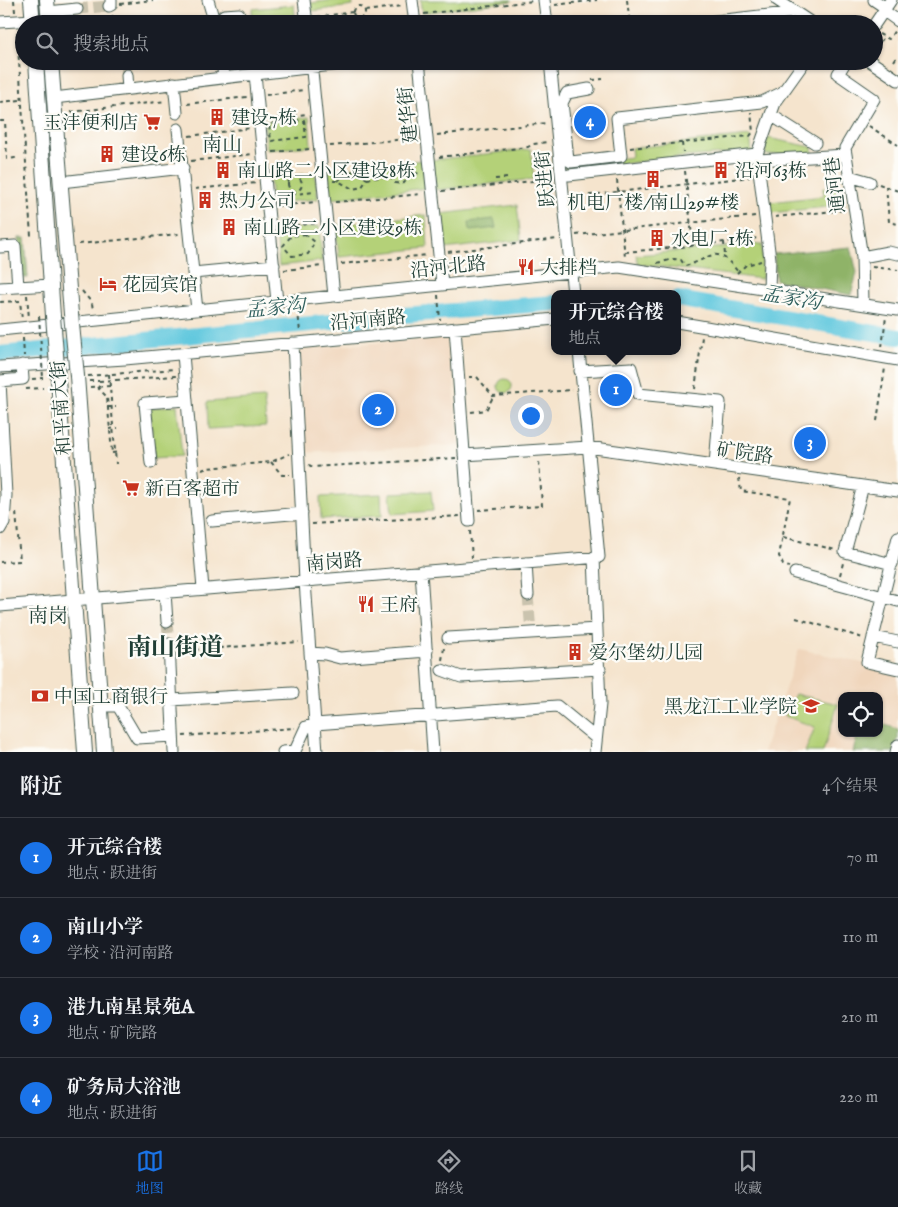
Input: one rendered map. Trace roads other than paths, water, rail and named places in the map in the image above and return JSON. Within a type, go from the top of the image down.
[{"type":"main road","points":[[31,0],[32,15]]},
{"type":"main road","name":"和平南大街","points":[[37,70],[85,752]]},
{"type":"main road","name":"和平南大街","points":[[52,70],[71,314],[84,378],[92,598],[104,752]]},
{"type":"street","points":[[208,0],[212,15]]},
{"type":"street","points":[[304,0],[306,15]]},
{"type":"street","points":[[874,0],[887,6],[898,21]]},
{"type":"street","points":[[766,15],[784,2],[800,15]]},
{"type":"street","points":[[48,12],[77,9]]},
{"type":"street","points":[[766,15],[795,12]]},
{"type":"street","points":[[224,15],[239,15]]},
{"type":"street","points":[[0,22],[15,20]]},
{"type":"street","points":[[223,70],[224,78]]},
{"type":"street","points":[[54,98],[277,70]]},
{"type":"street","points":[[311,70],[327,222],[337,265],[334,296]]},
{"type":"street","name":"建华街","points":[[420,70],[440,284]]},
{"type":"street","name":"跃进街","points":[[551,70],[573,290]]},
{"type":"street","points":[[769,289],[770,259],[758,157],[775,102],[799,70]]},
{"type":"street","name":"通河巷","points":[[840,70],[838,74],[874,99],[845,152],[862,262],[863,303]]},
{"type":"street","points":[[883,70],[898,80]]},
{"type":"street","points":[[255,74],[256,96],[263,124],[262,154],[277,302]]},
{"type":"street","points":[[127,75],[128,89]]},
{"type":"street","points":[[174,83],[176,106]]},
{"type":"street","points":[[589,89],[567,93],[556,121],[568,160],[572,162],[621,156],[617,118],[750,104],[762,102],[783,92]]},
{"type":"street","points":[[770,116],[815,143]]},
{"type":"street","points":[[179,133],[186,164],[189,233],[197,310]]},
{"type":"street","points":[[569,175],[616,170],[684,159],[845,152]]},
{"type":"street","points":[[61,182],[186,164]]},
{"type":"street","points":[[849,176],[874,183]]},
{"type":"street","points":[[0,247],[15,246],[18,286]]},
{"type":"street","points":[[862,262],[888,252],[898,254]]},
{"type":"street","name":"沿河北路","points":[[0,330],[440,284],[626,267],[892,308]]},
{"type":"street","points":[[193,273],[274,268]]},
{"type":"street","points":[[0,288],[51,285]]},
{"type":"street","name":"沿河南路","points":[[0,366],[125,359],[551,319]]},
{"type":"street","points":[[681,323],[888,358]]},
{"type":"street","points":[[455,328],[468,516]]},
{"type":"street","points":[[297,343],[298,454],[310,653],[311,726],[317,752]]},
{"type":"street","points":[[183,354],[181,372],[187,400],[203,589]]},
{"type":"street","points":[[578,355],[588,447],[596,557],[600,704],[595,752]]},
{"type":"street","points":[[0,381],[23,379],[23,365]]},
{"type":"street","points":[[580,371],[631,368],[638,394],[720,402],[715,465]]},
{"type":"street","points":[[0,375],[6,495],[4,522],[0,529]]},
{"type":"street","points":[[151,463],[145,403],[187,400]]},
{"type":"street","name":"矿院路","points":[[464,456],[588,447],[898,491]]},
{"type":"street","points":[[863,486],[845,552],[892,564]]},
{"type":"street","points":[[212,521],[302,519]]},
{"type":"street","points":[[898,537],[866,662],[898,670]]},
{"type":"street","name":"南岗路","points":[[0,606],[596,557]]},
{"type":"street","points":[[526,563],[528,595]]},
{"type":"street","points":[[421,572],[433,752]]},
{"type":"street","points":[[795,573],[898,601]]},
{"type":"street","points":[[165,592],[167,622]]},
{"type":"street","points":[[448,638],[597,629]]},
{"type":"street","points":[[872,638],[898,642]]},
{"type":"street","points":[[169,647],[174,752]]},
{"type":"street","points":[[310,653],[340,658],[426,651]]},
{"type":"street","points":[[442,670],[461,677],[600,670]]},
{"type":"street","points":[[171,700],[293,693]]},
{"type":"street","points":[[101,706],[118,706],[137,738],[173,736]]},
{"type":"street","points":[[311,726],[557,706],[596,738]]},
{"type":"street","points":[[283,752],[295,751],[311,726]]},
{"type":"street","points":[[896,752],[898,745]]},
{"type":"waterway","name":"孟家沟","points":[[681,300],[898,337]]},
{"type":"waterway","name":"孟家沟","points":[[0,354],[404,315],[551,303]]},
{"type":"tunnel","points":[[77,9],[109,6]]},
{"type":"tunnel","points":[[127,70],[127,75]]},
{"type":"tunnel","points":[[528,595],[531,633]]},
{"type":"tunnel","points":[[167,622],[169,644]]},
{"type":"place","name":"建设7栋","points":[[217,117]]},
{"type":"place","name":"玉沣便利店","points":[[152,122]]},
{"type":"place","name":"矿务局大浴池","points":[[590,122]]},
{"type":"place","name":"建设6栋","points":[[107,154]]},
{"type":"place","name":"南山路二小区建设8栋","points":[[223,170]]},
{"type":"place","name":"沿河63栋","points":[[721,170]]},
{"type":"place","name":"机电厂楼/南山29#楼","points":[[653,179]]},
{"type":"place","name":"热力公司","points":[[205,200]]},
{"type":"place","name":"南山路二小区建设9栋","points":[[229,227]]},
{"type":"place","name":"水电厂1栋","points":[[657,238]]},
{"type":"place","name":"大排档","points":[[526,267]]},
{"type":"place","name":"花园宾馆","points":[[108,284]]},
{"type":"place","name":"开元综合楼","points":[[616,390]]},
{"type":"place","name":"南山小学","points":[[378,410]]},
{"type":"place","name":"港九南星景苑A","points":[[810,443]]},
{"type":"place","name":"新百客超市","points":[[131,488]]},
{"type":"place","name":"王府","points":[[366,604]]},
{"type":"place","name":"爱尔堡幼儿园","points":[[575,652]]},
{"type":"place","name":"中国工商银行","points":[[40,696]]},
{"type":"place","name":"黑龙江工业学院","points":[[811,706]]},
{"type":"district","name":"南山","points":[[222,144]]},
{"type":"district","name":"南岗","points":[[48,615]]},
{"type":"district","name":"南山街道","points":[[175,647]]}]
